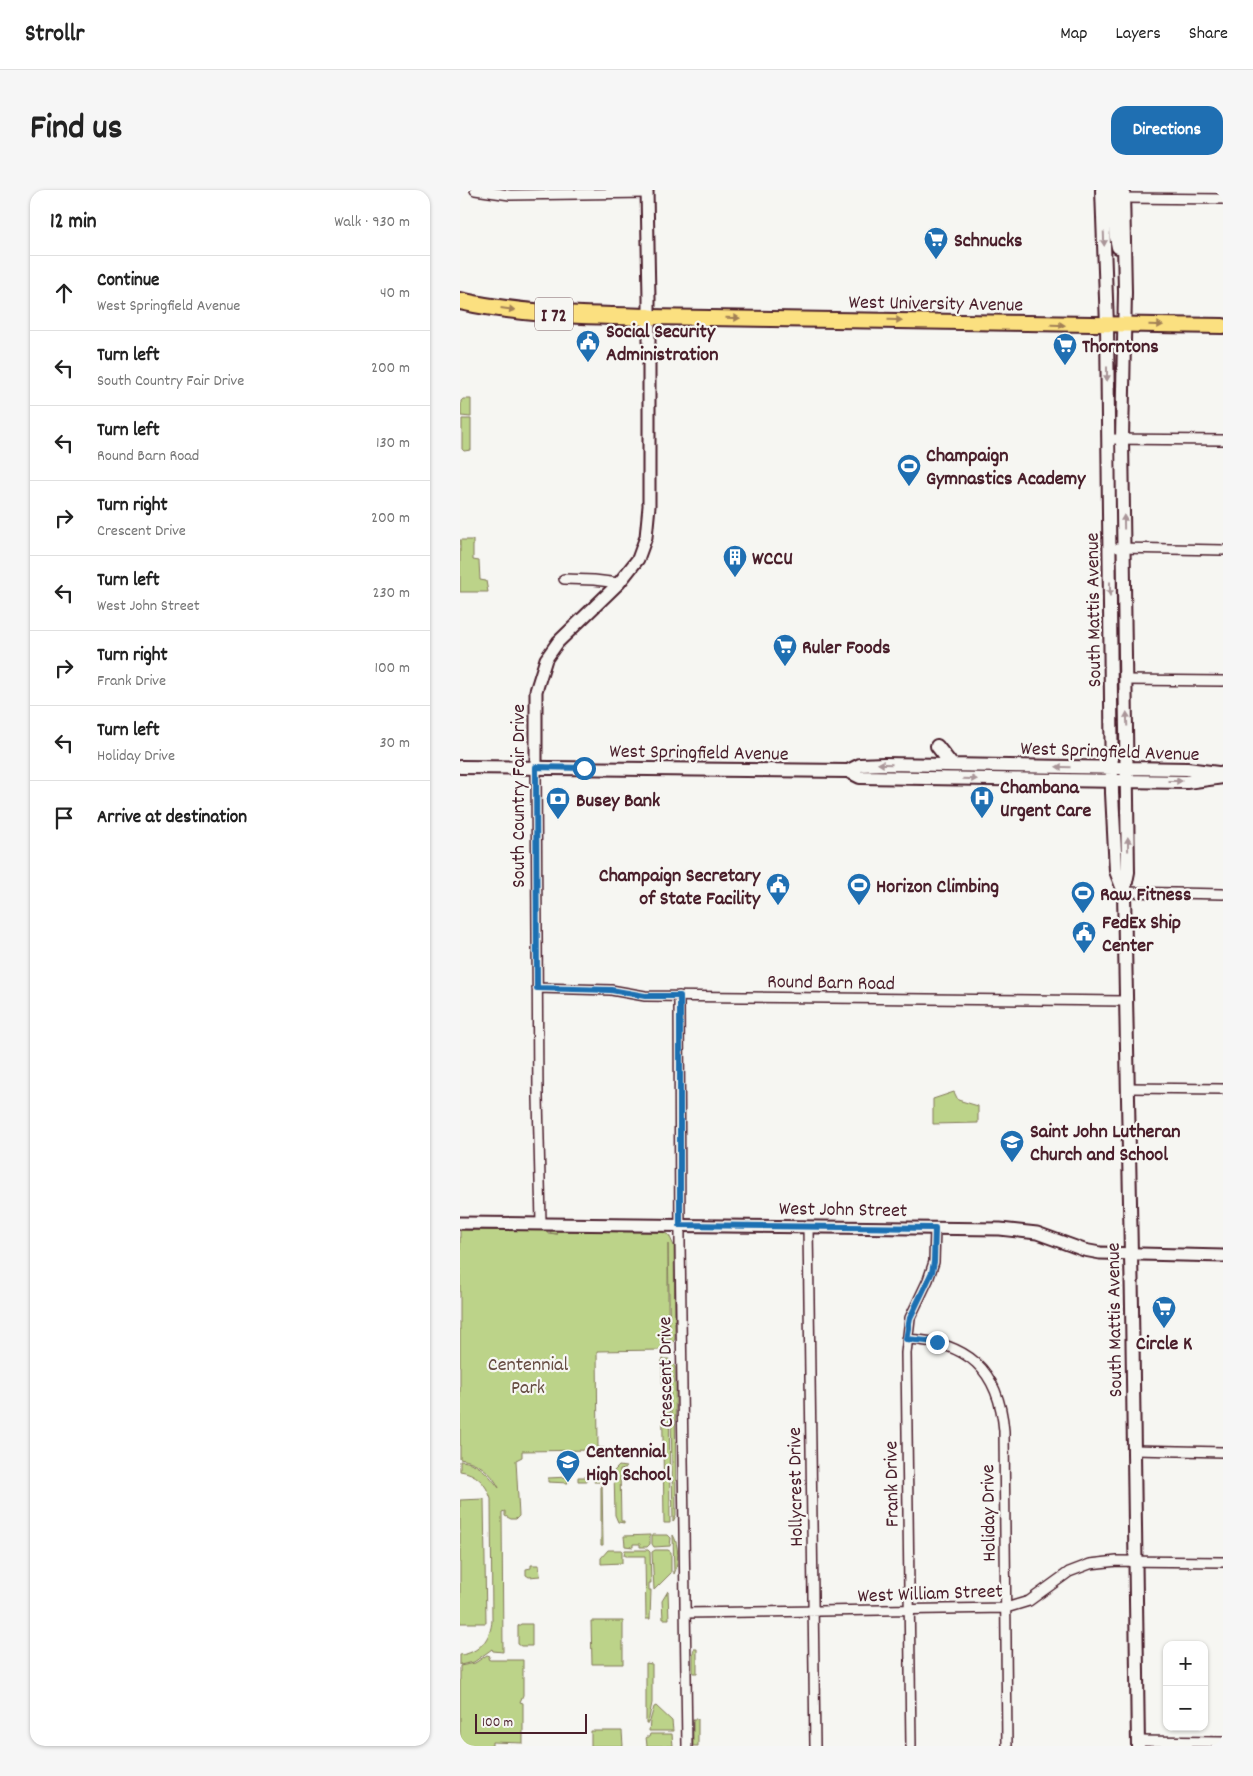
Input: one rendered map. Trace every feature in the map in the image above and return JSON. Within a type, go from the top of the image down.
[{"type":"highway","name":"I 72","points":[[460,301],[562,315],[649,317]]},
{"type":"main road","name":"South Mattis Avenue","points":[[1102,190],[1107,325],[1112,781],[1116,871],[1124,892]]},
{"type":"main road","points":[[1112,190],[1116,237],[1124,269]]},
{"type":"main road","points":[[1123,194],[1124,269]]},
{"type":"main road","name":"South Mattis Avenue","points":[[1124,269],[1122,439],[1128,781],[1128,872],[1124,892],[1125,1001],[1131,1255],[1138,1744]]},
{"type":"main road","name":"West University Avenue","points":[[649,317],[1223,326]]},
{"type":"main road","points":[[937,746],[952,765]]},
{"type":"main road","name":"West Springfield Avenue","points":[[848,771],[860,764],[1187,769],[1223,775]]},
{"type":"main road","name":"West Springfield Avenue","points":[[460,767],[848,771],[860,777],[1187,782],[1223,775]]},
{"type":"street","points":[[475,190],[510,195],[647,192]]},
{"type":"street","name":"South Country Fair Drive","points":[[541,1223],[537,988],[536,691],[546,659],[558,642],[619,583],[638,559],[648,528],[649,317],[647,192]]},
{"type":"street","points":[[1123,194],[1223,199]]},
{"type":"street","points":[[1108,438],[1223,440]]},
{"type":"street","points":[[1110,548],[1223,550]]},
{"type":"street","points":[[564,579],[619,583]]},
{"type":"street","points":[[1126,680],[1223,681]]},
{"type":"street","points":[[1124,892],[1223,894]]},
{"type":"street","name":"Round Barn Road","points":[[537,988],[611,990],[645,996],[1125,1001]]},
{"type":"street","name":"Crescent Drive","points":[[680,996],[680,1225],[687,1746]]},
{"type":"street","points":[[1127,1088],[1223,1090]]},
{"type":"street","name":"West John Street","points":[[460,1223],[1020,1230],[1096,1252],[1131,1255],[1223,1256]]},
{"type":"street","name":"Hollycrest Drive","points":[[808,1227],[815,1746]]},
{"type":"street","name":"Frank Drive","points":[[911,1746],[906,1339],[910,1318],[932,1272],[935,1228]]},
{"type":"street","name":"Holiday Drive","points":[[906,1339],[937,1342],[958,1350],[976,1363],[990,1380],[996,1390],[1000,1403],[1004,1431],[1007,1746]]},
{"type":"street","points":[[1134,1450],[1223,1452]]},
{"type":"street","name":"West William Street","points":[[686,1614],[1006,1608],[1029,1601],[1079,1567],[1101,1562],[1223,1562]]},
{"type":"street","points":[[1138,1744],[1223,1742]]},
{"type":"green space","points":[[463,399],[471,399],[471,417],[461,416],[461,401]]},
{"type":"green space","points":[[462,419],[471,419],[471,450],[464,451],[462,449]]},
{"type":"green space","points":[[460,540],[473,540],[473,560],[479,561],[480,580],[486,581],[488,592],[460,592]]},
{"type":"green space","points":[[954,1092],[958,1100],[978,1106],[978,1123],[933,1124],[933,1099]]},
{"type":"green space","name":"Centennial Park","points":[[460,1230],[548,1230],[548,1233],[557,1234],[550,1233],[550,1231],[662,1232],[669,1235],[674,1246],[675,1339],[670,1347],[668,1244],[668,1348],[662,1350],[597,1351],[598,1447],[604,1448],[601,1456],[597,1457],[596,1450],[522,1451],[522,1457],[516,1460],[519,1516],[516,1519],[511,1519],[505,1516],[505,1511],[502,1512],[503,1652],[493,1651],[492,1649],[474,1662],[460,1665],[460,1655],[467,1654],[483,1644],[489,1633],[492,1620],[491,1499],[480,1480],[471,1474],[460,1471],[460,1461],[478,1467],[499,1488],[483,1468],[473,1462],[460,1459]]},
{"type":"green space","points":[[669,1359],[670,1523],[664,1523],[662,1360]]},
{"type":"green space","points":[[670,1360],[675,1367],[676,1515],[673,1522]]},
{"type":"green space","points":[[619,1466],[626,1467],[620,1470],[621,1521],[624,1521],[624,1523],[618,1522],[615,1515],[614,1471]]},
{"type":"green space","points":[[568,1477],[568,1483],[548,1482],[548,1478]]},
{"type":"green space","points":[[578,1477],[599,1477],[602,1480],[603,1545],[601,1545],[601,1482],[594,1482],[594,1478],[587,1478],[587,1481],[578,1481]]},
{"type":"green space","points":[[484,1499],[486,1623],[460,1623],[460,1500]]},
{"type":"green space","points":[[650,1535],[650,1544],[647,1547],[640,1547],[640,1544],[633,1544],[633,1547],[625,1546],[624,1536]]},
{"type":"green space","points":[[652,1535],[668,1535],[671,1538],[670,1546],[654,1547]]},
{"type":"green space","points":[[673,1535],[678,1554],[674,1574]]},
{"type":"green space","points":[[608,1550],[622,1550],[622,1563],[601,1564],[601,1558]]},
{"type":"green space","points":[[625,1550],[648,1550],[650,1552],[650,1619],[646,1619],[645,1556],[626,1556],[624,1555]]},
{"type":"green space","points":[[655,1550],[668,1550],[671,1552],[671,1573],[654,1590],[652,1552]]},
{"type":"green space","points":[[531,1565],[539,1565],[540,1576],[529,1577],[526,1575],[526,1569],[531,1568]]},
{"type":"green space","points":[[668,1591],[669,1619],[663,1619],[662,1601]]},
{"type":"green space","points":[[591,1621],[623,1621],[623,1664],[592,1664]]},
{"type":"green space","points":[[521,1624],[532,1624],[532,1646],[521,1646],[518,1644],[518,1626]]},
{"type":"green space","points":[[694,1649],[697,1649],[697,1673],[693,1673]]},
{"type":"green space","points":[[487,1655],[490,1656],[488,1659],[490,1660],[523,1660],[523,1695],[520,1702],[523,1703],[523,1743],[492,1742],[492,1746],[460,1746],[460,1666],[475,1663]]},
{"type":"green space","points":[[646,1663],[652,1664],[652,1703],[648,1723],[646,1723]]},
{"type":"green space","points":[[656,1706],[672,1721],[673,1731],[649,1731],[650,1721]]},
{"type":"green space","points":[[693,1719],[698,1719],[698,1746],[693,1746]]},
{"type":"green space","points":[[591,1731],[622,1731],[623,1746],[591,1746]]},
{"type":"green space","points":[[650,1734],[672,1734],[673,1746],[647,1746],[646,1737],[649,1737]]},
{"type":"place","name":"Schnucks","points":[[936,260]]},
{"type":"place","name":"Social Security Administration","points":[[588,363]]},
{"type":"place","name":"Thorntons","points":[[1065,366]]},
{"type":"place","name":"Champaign Gymnastics Academy","points":[[909,487]]},
{"type":"place","name":"WCCU","points":[[735,578]]},
{"type":"place","name":"Ruler Foods","points":[[785,667]]},
{"type":"place","name":"Chambana Urgent Care","points":[[982,819]]},
{"type":"place","name":"Busey Bank","points":[[558,820]]},
{"type":"place","name":"Champaign Secretary of State Facility","points":[[778,906]]},
{"type":"place","name":"Horizon Climbing","points":[[859,906]]},
{"type":"place","name":"Raw Fitness","points":[[1083,914]]},
{"type":"place","name":"FedEx Ship Center","points":[[1084,954]]},
{"type":"place","name":"Saint John Lutheran Church and School","points":[[1012,1163]]},
{"type":"place","name":"Circle K","points":[[1164,1329]]},
{"type":"place","name":"Centennial High School","points":[[568,1483]]},
{"type":"route","points":[[584,768],[536,767],[537,988],[583,988],[611,990],[645,996],[680,996],[680,1225],[935,1228],[936,1244],[932,1272],[914,1307],[906,1339],[937,1342]]}]
